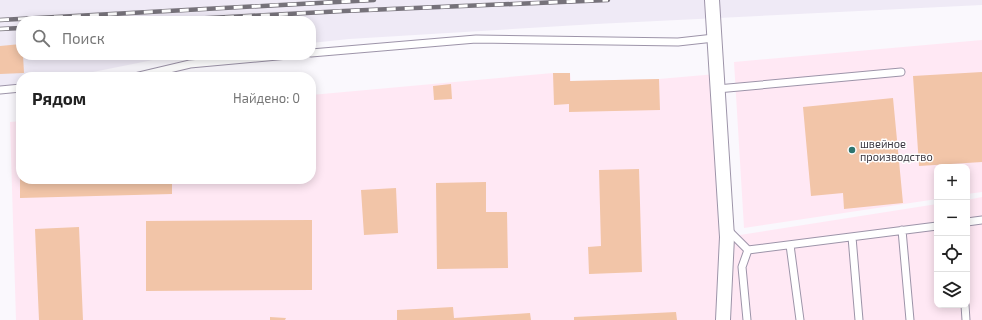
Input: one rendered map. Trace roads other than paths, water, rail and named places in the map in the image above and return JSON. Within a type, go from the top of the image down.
[{"type":"street","points":[[712,0],[727,237],[723,320]]},
{"type":"lane","points":[[316,53],[476,39],[678,42],[714,38]]},
{"type":"lane","points":[[156,72],[190,64],[234,60]]},
{"type":"lane","points":[[717,89],[901,72]]},
{"type":"lane","points":[[0,90],[16,88]]},
{"type":"lane","points":[[970,222],[982,220]]},
{"type":"lane","points":[[748,250],[934,226]]},
{"type":"lane","points":[[726,227],[748,250]]},
{"type":"lane","points":[[902,230],[910,320]]},
{"type":"lane","points":[[852,237],[859,320]]},
{"type":"lane","points":[[790,244],[800,320]]},
{"type":"lane","points":[[747,320],[742,267],[748,250]]},
{"type":"lane","points":[[965,308],[966,320]]},
{"type":"railway","points":[[75,16],[374,0]]},
{"type":"railway","points":[[248,16],[608,0]]},
{"type":"railway","points":[[0,20],[16,19]]},
{"type":"railway","points":[[0,29],[16,28]]},
{"type":"place","name":"швейное производство","points":[[852,150]]}]
